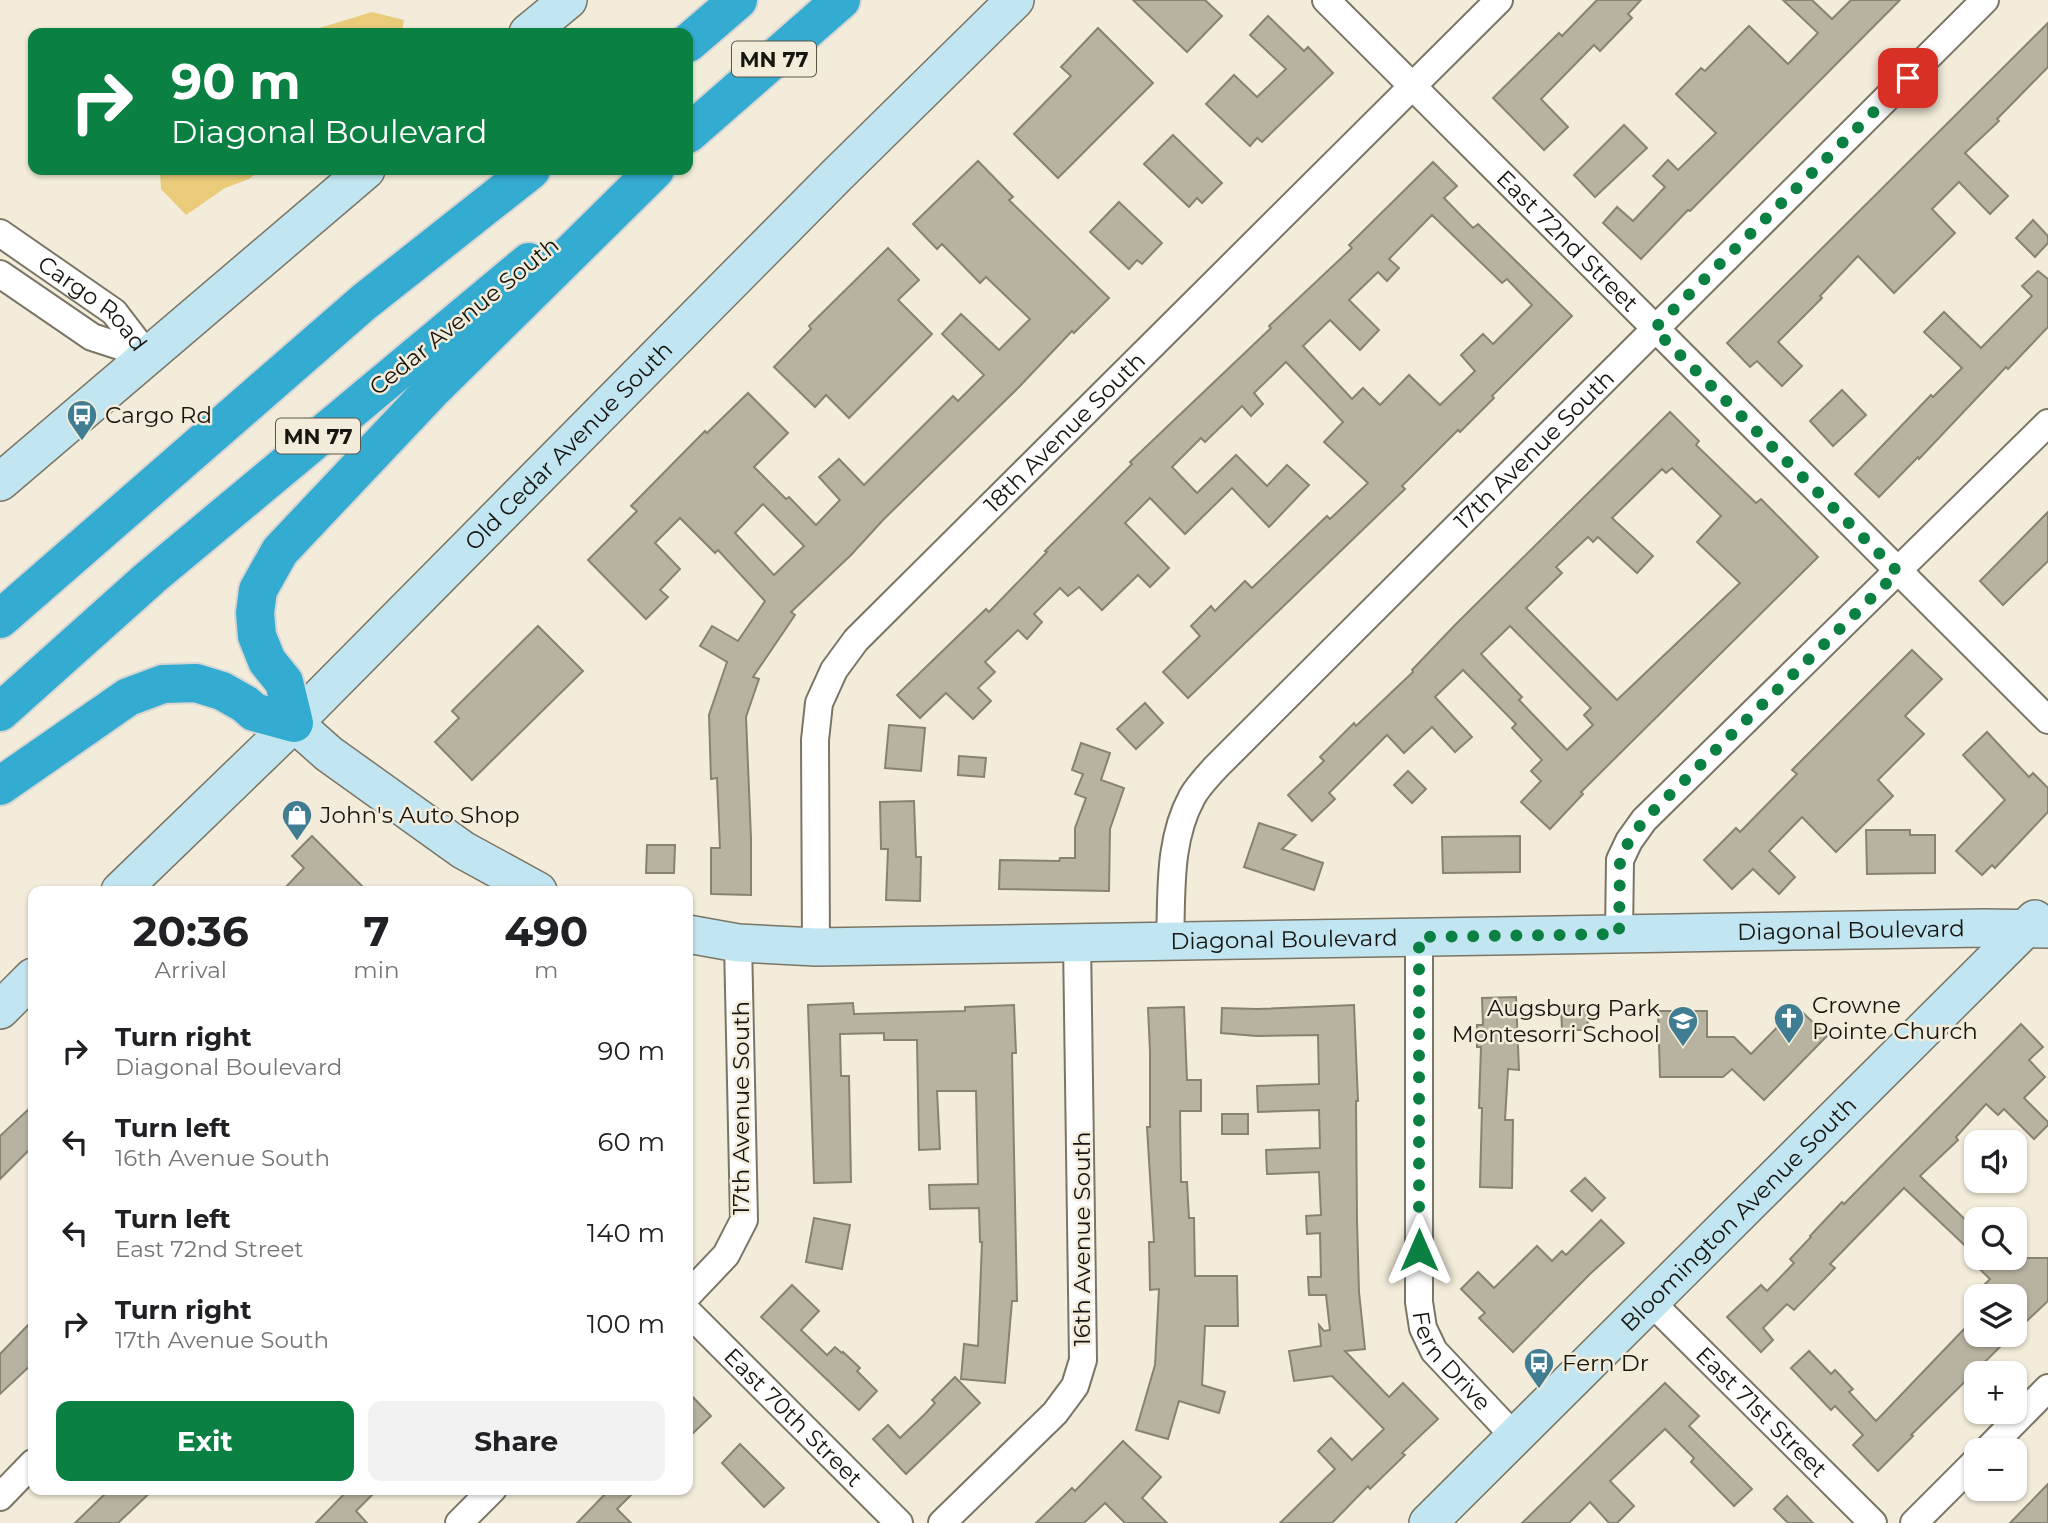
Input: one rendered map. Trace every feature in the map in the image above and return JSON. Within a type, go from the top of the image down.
[{"type":"highway","name":"MN 77","points":[[693,39],[738,0]]},
{"type":"highway","name":"MN 77","points":[[694,130],[841,0]]},
{"type":"highway","name":"MN 77","points":[[0,619],[364,302],[525,175]]},
{"type":"highway","name":"Cedar Avenue South","points":[[0,712],[254,489],[435,338],[638,175]]},
{"type":"highway","points":[[0,786],[128,697],[163,684],[196,683],[222,691],[254,712],[294,723],[284,682],[267,661],[257,636],[255,613],[258,590],[280,551],[433,389],[650,175]]},
{"type":"street","points":[[534,28],[568,0]]},
{"type":"street","name":"Old Cedar Avenue South","points":[[125,886],[294,723],[828,184],[1015,0]]},
{"type":"street","name":"East 72nd Street","points":[[1326,0],[2048,720]]},
{"type":"street","name":"18th Avenue South","points":[[816,947],[815,740],[819,703],[834,670],[856,640],[1499,0]]},
{"type":"street","name":"17th Avenue South","points":[[1170,941],[1172,862],[1178,827],[1193,794],[1216,767],[1985,0]]},
{"type":"street","points":[[0,481],[360,175]]},
{"type":"street","name":"Cargo Road","points":[[0,233],[114,312],[147,355]]},
{"type":"street","name":"Cargo Road","points":[[0,274],[92,337],[147,355]]},
{"type":"street","points":[[1619,934],[1620,860],[1644,820],[2048,423]]},
{"type":"street","points":[[294,723],[323,749],[463,850],[529,886]]},
{"type":"street","name":"Diagonal Boulevard","points":[[693,935],[738,943],[816,947],[1619,934],[2040,921]]},
{"type":"street","name":"Bloomington Avenue South","points":[[1428,1523],[2040,921]]},
{"type":"street","name":"Fern Drive","points":[[1419,937],[1419,1302],[1423,1328],[1434,1351],[1514,1437]]},
{"type":"street","name":"16th Avenue South","points":[[942,1523],[1055,1413],[1074,1387],[1083,1360],[1077,942]]},
{"type":"street","name":"17th Avenue South","points":[[693,1290],[726,1255],[744,1220],[738,943]]},
{"type":"street","points":[[0,1010],[28,982]]},
{"type":"street","name":"East 71st Street","points":[[1651,1301],[1873,1523]]},
{"type":"street","name":"East 70th Street","points":[[693,1317],[899,1523]]},
{"type":"street","points":[[1999,1438],[2048,1388]]},
{"type":"street","points":[[0,1497],[28,1469]]},
{"type":"street","points":[[1914,1523],[1964,1473]]},
{"type":"street","points":[[459,1523],[487,1495]]},
{"type":"shaded area","points":[[372,12],[404,20],[403,28],[319,28]]},
{"type":"shaded area","points":[[160,175],[254,175],[225,188],[186,215],[161,189]]},
{"type":"building","points":[[1133,0],[1205,0],[1222,16],[1187,52]]},
{"type":"building","points":[[1597,0],[1641,0],[1628,14],[1632,18],[1600,51],[1594,45],[1541,99],[1568,127],[1544,150],[1493,98],[1559,33],[1562,36]]},
{"type":"building","points":[[1783,0],[1812,0],[1832,19],[1851,0],[1900,0],[1641,259],[1603,223],[1617,207],[1633,221],[1665,187],[1653,176],[1668,160],[1678,170],[1716,133],[1676,94],[1701,68],[1705,71],[1749,26],[1788,64],[1818,33]]},
{"type":"building","points":[[1268,16],[1304,51],[1308,47],[1333,73],[1262,142],[1257,138],[1250,146],[1206,104],[1234,75],[1257,97],[1286,69],[1250,35]]},
{"type":"building","points":[[2048,23],[2048,67],[1997,119],[1999,121],[1965,153],[2008,196],[1990,214],[1959,182],[1932,209],[1955,233],[1894,293],[1858,256],[1820,296],[1822,298],[1778,342],[1802,366],[1782,386],[1757,361],[1750,367],[1727,343]]},
{"type":"building","points":[[1098,28],[1153,83],[1058,178],[1014,134],[1071,76],[1061,67]]},
{"type":"building","points":[[1624,125],[1647,148],[1595,197],[1574,175]]},
{"type":"building","points":[[1173,135],[1222,183],[1202,203],[1197,198],[1189,207],[1144,164]]},
{"type":"building","points":[[978,161],[1013,197],[1009,200],[1109,298],[1074,333],[1072,331],[851,555],[791,612],[795,615],[753,677],[759,679],[746,717],[751,895],[711,894],[711,848],[720,848],[717,778],[711,779],[709,715],[727,662],[700,646],[712,626],[738,641],[765,601],[718,550],[715,553],[680,518],[655,543],[680,569],[660,590],[668,597],[646,619],[588,560],[637,511],[631,506],[705,431],[707,433],[748,393],[788,433],[754,467],[816,525],[840,500],[819,477],[839,459],[864,485],[953,396],[958,401],[984,375],[942,334],[961,314],[999,350],[1030,319],[986,277],[980,283],[942,244],[937,249],[913,224]],"holes":[[[763,504],[804,546],[774,575],[735,533]]]},
{"type":"building","points":[[1433,162],[1457,186],[1444,198],[1473,228],[1478,224],[1572,316],[1460,432],[1458,430],[1402,486],[1405,489],[1188,698],[1163,672],[1200,636],[1191,626],[1211,606],[1215,611],[1245,581],[1252,588],[1327,516],[1330,519],[1368,483],[1324,442],[1343,422],[1286,362],[1254,393],[1263,404],[1251,416],[1242,406],[1205,442],[1201,438],[1172,467],[1197,493],[1236,455],[1267,486],[1287,465],[1309,485],[1269,527],[1232,488],[1185,534],[1150,498],[1125,523],[1169,568],[1150,587],[1138,575],[1102,610],[1079,587],[1068,596],[1060,588],[1034,614],[1042,622],[1027,639],[1018,630],[985,662],[995,672],[978,688],[991,701],[973,719],[946,693],[920,718],[897,695],[986,609],[989,612],[1047,552],[1045,551],[1132,464],[1130,462],[1352,248],[1349,245]],"holes":[[[1432,215],[1502,283],[1507,279],[1532,305],[1493,344],[1483,334],[1461,355],[1475,371],[1440,405],[1409,375],[1380,405],[1363,388],[1352,399],[1303,346],[1330,320],[1360,350],[1379,330],[1349,300],[1378,272],[1387,281],[1399,268],[1389,259]]]},
{"type":"building","points":[[1119,202],[1162,243],[1142,264],[1137,260],[1129,269],[1090,232]]},
{"type":"building","points":[[2033,220],[2048,236],[2048,243],[2035,257],[2016,238]]},
{"type":"building","points":[[888,248],[919,280],[898,300],[932,334],[849,418],[826,395],[815,407],[774,367],[811,329],[809,326]]},
{"type":"building","points":[[2038,271],[2048,279],[2048,327],[1879,497],[1855,474],[1931,395],[1933,397],[1962,368],[1924,332],[1944,312],[1981,348],[2032,296],[2022,286]]},
{"type":"building","points":[[1842,390],[1866,415],[1833,446],[1810,421]]},
{"type":"building","points":[[1670,412],[1699,441],[1696,445],[1756,503],[1761,499],[1818,557],[1581,792],[1583,794],[1550,829],[1521,802],[1541,781],[1531,771],[1542,760],[1512,728],[1516,724],[1463,670],[1435,697],[1472,737],[1455,752],[1432,727],[1404,753],[1387,735],[1329,793],[1335,799],[1312,821],[1288,795],[1324,761],[1320,757],[1354,723],[1356,726],[1413,672],[1456,624]],"holes":[[[1672,468],[1721,516],[1697,542],[1740,583],[1617,700],[1526,608],[1562,573],[1556,567],[1588,537],[1593,542],[1598,537],[1637,573],[1653,556],[1612,518],[1662,469],[1666,473]],[[1510,626],[1591,708],[1584,715],[1593,725],[1567,750],[1519,700],[1522,697],[1481,654]]]},
{"type":"building","points":[[2048,512],[2048,561],[2003,605],[1980,581]]},
{"type":"building","points":[[538,626],[583,671],[472,780],[435,742],[459,718],[452,711]]},
{"type":"building","points":[[1912,650],[1942,679],[1905,716],[1924,734],[1878,780],[1893,796],[1836,852],[1802,817],[1769,851],[1795,877],[1779,894],[1753,869],[1732,889],[1704,860],[1736,828],[1740,832],[1797,774],[1792,770]]},
{"type":"building","points":[[1145,703],[1163,723],[1136,749],[1117,729]]},
{"type":"building","points":[[889,725],[925,728],[921,771],[885,768]]},
{"type":"building","points":[[1987,732],[2029,777],[2033,773],[2048,788],[2048,812],[1995,868],[1992,865],[1982,875],[1956,851],[2005,800],[1963,755]]},
{"type":"building","points":[[1081,743],[1110,753],[1101,780],[1124,788],[1110,829],[1109,891],[999,889],[1000,860],[1059,861],[1060,858],[1075,858],[1075,828],[1086,798],[1075,794],[1083,774],[1072,770]]},
{"type":"building","points":[[959,756],[986,758],[984,777],[958,775]]},
{"type":"building","points":[[1408,771],[1426,789],[1412,803],[1394,785]]},
{"type":"building","points":[[914,801],[916,857],[921,857],[920,901],[886,900],[888,849],[881,849],[880,802]]},
{"type":"building","points":[[1259,823],[1296,835],[1282,849],[1323,863],[1314,890],[1244,867]]},
{"type":"building","points":[[1866,830],[1910,830],[1910,835],[1935,835],[1935,873],[1867,874]]},
{"type":"building","points":[[312,836],[362,886],[287,886],[304,868],[292,856]]},
{"type":"building","points":[[1520,836],[1520,872],[1443,873],[1442,837]]},
{"type":"building","points":[[647,845],[675,845],[674,873],[646,873]]},
{"type":"building","points":[[1516,997],[1519,1070],[1508,1069],[1505,1120],[1513,1120],[1512,1188],[1480,1187],[1481,1047],[1477,1047],[1477,1025],[1483,1025],[1482,998]]},
{"type":"building","points":[[853,1003],[854,1014],[965,1011],[965,1007],[1014,1005],[1016,1053],[1012,1053],[1017,1301],[1012,1301],[1005,1383],[961,1379],[964,1344],[978,1346],[982,1242],[979,1208],[930,1209],[929,1185],[978,1184],[976,1091],[937,1091],[940,1149],[919,1150],[917,1040],[884,1040],[884,1033],[840,1034],[841,1076],[849,1076],[851,1182],[814,1183],[808,1005]]},
{"type":"building","points":[[1354,1005],[1358,1101],[1359,1292],[1365,1349],[1345,1351],[1389,1397],[1403,1383],[1438,1419],[1402,1453],[1405,1455],[1370,1489],[1368,1486],[1332,1523],[1280,1523],[1335,1469],[1318,1451],[1331,1438],[1352,1460],[1384,1429],[1332,1376],[1294,1381],[1289,1351],[1321,1346],[1319,1325],[1324,1331],[1330,1330],[1326,1295],[1309,1295],[1308,1277],[1321,1277],[1320,1233],[1307,1234],[1306,1216],[1321,1215],[1319,1172],[1267,1174],[1266,1150],[1320,1148],[1319,1110],[1258,1112],[1257,1086],[1319,1084],[1318,1035],[1257,1036],[1221,1033],[1222,1008]]},
{"type":"building","points":[[1587,1005],[1588,1030],[1562,1030],[1561,1006]]},
{"type":"building","points":[[1184,1007],[1187,1080],[1201,1080],[1201,1111],[1180,1111],[1181,1182],[1187,1182],[1189,1218],[1194,1218],[1195,1276],[1237,1276],[1238,1326],[1205,1326],[1202,1385],[1225,1392],[1219,1413],[1179,1401],[1168,1439],[1136,1430],[1155,1365],[1159,1289],[1150,1290],[1149,1242],[1154,1242],[1147,1127],[1150,1127],[1148,1008]]},
{"type":"building","points":[[1797,1007],[1827,1036],[1764,1100],[1732,1069],[1723,1077],[1660,1077],[1658,1011],[1707,1011],[1707,1037],[1734,1037],[1751,1054]]},
{"type":"building","points":[[2021,1024],[2043,1047],[2029,1060],[2045,1077],[2024,1098],[2048,1125],[2034,1139],[2004,1109],[1998,1115],[1986,1104],[1956,1137],[1958,1140],[1920,1176],[1964,1218],[1964,1245],[1904,1188],[1830,1264],[1835,1268],[1794,1310],[1787,1304],[1763,1328],[1773,1340],[1761,1352],[1727,1317],[1761,1285],[1767,1291],[1794,1263],[1790,1259],[1810,1236],[1842,1202],[1844,1204]]},
{"type":"building","points":[[28,1110],[28,1151],[0,1179],[0,1136]]},
{"type":"building","points":[[1222,1114],[1248,1114],[1248,1134],[1222,1134]]},
{"type":"building","points":[[1585,1178],[1605,1198],[1592,1211],[1571,1191]]},
{"type":"building","points":[[814,1218],[850,1225],[842,1269],[806,1262]]},
{"type":"building","points":[[1601,1220],[1624,1243],[1513,1352],[1479,1318],[1485,1313],[1461,1289],[1478,1272],[1494,1288],[1537,1246],[1552,1261],[1562,1251],[1566,1255]]},
{"type":"building","points":[[2027,1258],[2048,1258],[2048,1301],[2027,1321],[2027,1284],[1985,1284],[1990,1279],[1981,1270],[2027,1270]]},
{"type":"building","points":[[792,1285],[819,1311],[801,1330],[827,1355],[835,1347],[843,1352],[860,1368],[857,1371],[877,1391],[859,1410],[761,1317]]},
{"type":"building","points":[[28,1325],[28,1368],[0,1394],[0,1354]]},
{"type":"building","points":[[1964,1329],[1964,1347],[2000,1347],[1986,1361],[1964,1361],[1964,1383],[1878,1471],[1853,1445],[1863,1435],[1835,1406],[1831,1410],[1791,1368],[1809,1351],[1831,1374],[1835,1370],[1853,1389],[1849,1392],[1876,1421]]},
{"type":"building","points":[[955,1377],[980,1403],[906,1474],[873,1439],[888,1425],[900,1438],[935,1403],[932,1400]]},
{"type":"building","points":[[1665,1383],[1699,1416],[1689,1426],[1752,1489],[1734,1506],[1691,1462],[1694,1458],[1665,1429],[1610,1481],[1634,1506],[1617,1523],[1609,1523],[1590,1502],[1569,1523],[1522,1523]]},
{"type":"building","points":[[693,1397],[711,1416],[693,1433]]},
{"type":"building","points":[[1123,1441],[1161,1477],[1142,1498],[1167,1523],[1125,1523],[1105,1503],[1084,1523],[1036,1523],[1072,1488],[1075,1491]]},
{"type":"building","points":[[740,1444],[784,1488],[764,1507],[722,1463]]},
{"type":"building","points":[[2048,1484],[2048,1523],[2010,1523]]},
{"type":"building","points":[[104,1495],[148,1495],[118,1523],[75,1523]]},
{"type":"building","points":[[343,1495],[372,1495],[356,1511],[367,1523],[316,1523]]},
{"type":"building","points":[[604,1495],[631,1495],[617,1509],[631,1523],[577,1523]]},
{"type":"building","points":[[1787,1496],[1813,1523],[1788,1523],[1774,1509]]},
{"type":"place","name":"Cargo Rd","points":[[82,442]]},
{"type":"place","name":"John's Auto Shop","points":[[297,842]]},
{"type":"place","name":"Crowne Pointe Church","points":[[1789,1045]]},
{"type":"place","name":"Augsburg Park Montesorri School","points":[[1683,1048]]},
{"type":"place","name":"Fern Dr","points":[[1539,1390]]},
{"type":"route","points":[[1419,1250],[1419,937],[1619,934],[1620,860],[1644,820],[1898,572],[1654,329],[1908,78]]}]
